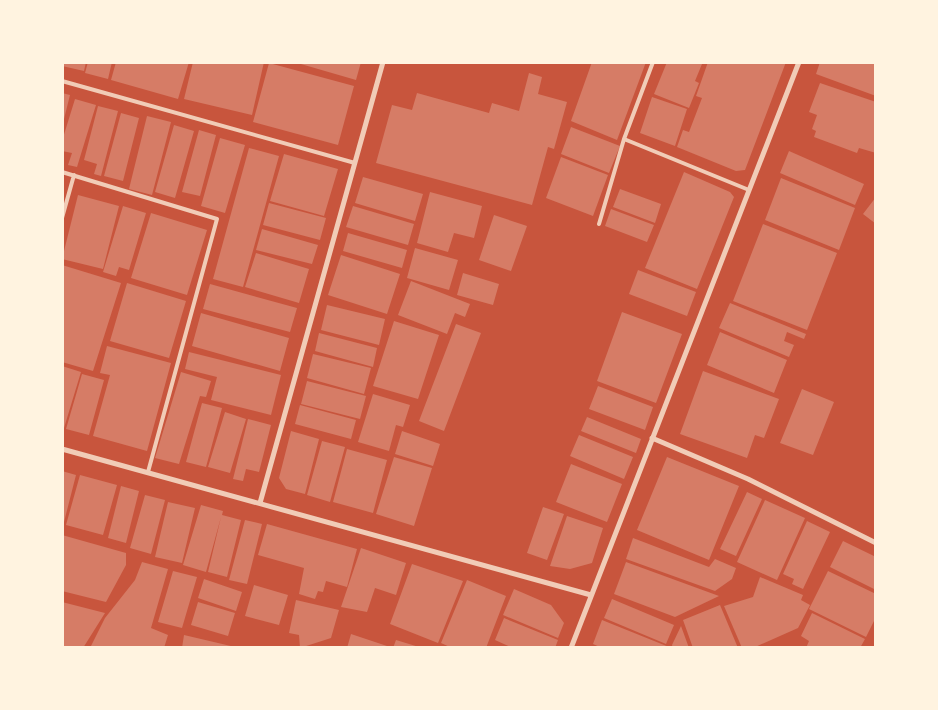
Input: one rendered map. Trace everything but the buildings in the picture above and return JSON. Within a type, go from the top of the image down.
[{"type":"street","points":[[260,503],[383,62]]},
{"type":"street","points":[[571,648],[590,595],[799,62]]},
{"type":"street","points":[[652,438],[748,479],[876,543]]},
{"type":"street","points":[[62,449],[590,595]]},
{"type":"lane","points":[[599,224],[624,139],[653,62]]},
{"type":"lane","points":[[62,81],[355,163]]},
{"type":"lane","points":[[624,139],[749,190]]},
{"type":"lane","points":[[62,172],[217,219],[148,472]]},
{"type":"lane","points":[[62,218],[74,175]]}]
